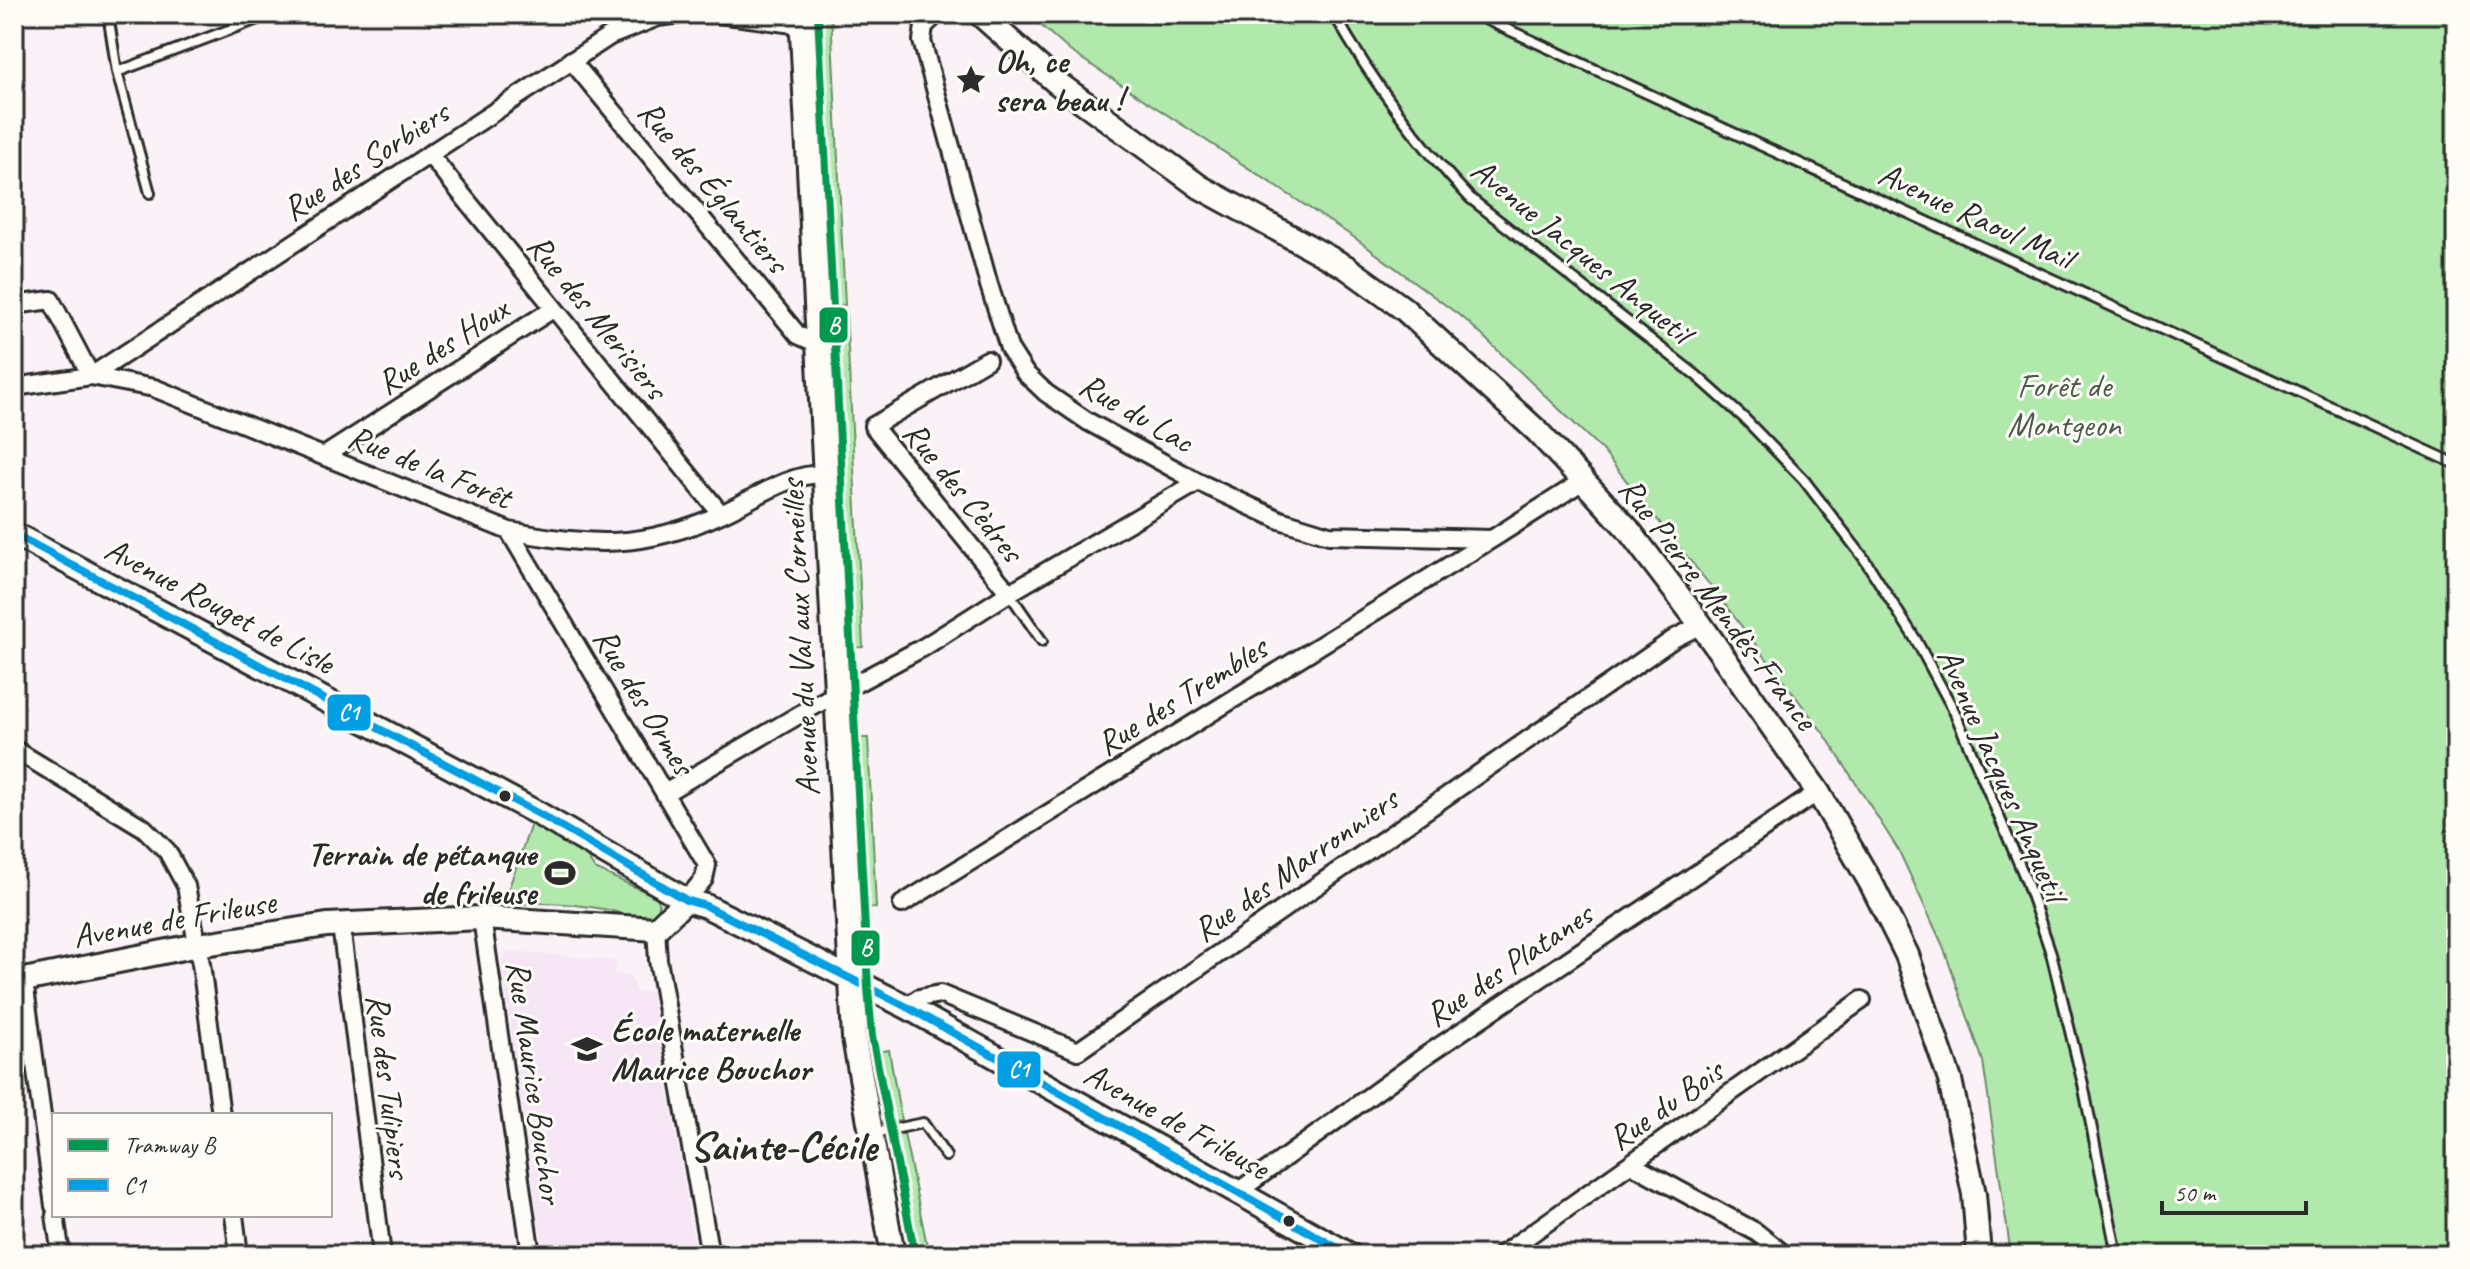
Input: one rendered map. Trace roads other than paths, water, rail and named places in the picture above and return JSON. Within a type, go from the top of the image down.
[{"type":"street","name":"Rue des Sorbiers","points":[[91,376],[610,36],[658,17],[681,14]]},
{"type":"street","points":[[719,14],[801,20]]},
{"type":"street","name":"Rue du Lac","points":[[937,14],[924,26],[922,41],[985,270],[1009,348],[1025,373],[1046,393],[1087,421],[1198,482],[1280,520],[1329,535],[1492,539]]},
{"type":"street","name":"Rue Pierre Mendès-France","points":[[980,14],[1056,82],[1200,187],[1346,267],[1404,309],[1538,432],[1627,528],[1701,625],[1818,792],[1907,955],[1950,1080],[1974,1194],[1979,1255]]},
{"type":"street","name":"Avenue du Val aux Corneilles","points":[[801,20],[854,1038],[893,1255]]},
{"type":"street","name":"Rue des Églantiers","points":[[571,60],[798,335],[817,340]]},
{"type":"street","name":"Rue des Merisiers","points":[[429,154],[721,514]]},
{"type":"street","points":[[14,305],[51,300],[91,376]]},
{"type":"street","name":"Rue des Houx","points":[[324,456],[553,309]]},
{"type":"street","name":"Rue des Cèdres","points":[[987,360],[873,426],[1009,593]]},
{"type":"street","name":"Rue de la Forêt","points":[[14,387],[91,376],[154,388],[509,531],[565,541],[621,543],[668,535],[721,514],[791,479],[804,474],[824,474]]},
{"type":"street","points":[[1492,539],[1583,481]]},
{"type":"street","points":[[665,793],[924,647],[1009,593],[1198,482]]},
{"type":"street","name":"Rue des Ormes","points":[[509,531],[707,865],[704,879],[686,900]]},
{"type":"street","name":"Avenue Rouget de Lisle","points":[[14,534],[539,814],[686,900]]},
{"type":"street","name":"Rue des Trembles","points":[[902,904],[1492,539]]},
{"type":"street","name":"Rue des Marronniers","points":[[907,1007],[919,998],[940,994],[1078,1051],[1675,638],[1701,625]]},
{"type":"street","points":[[14,749],[144,828],[167,851],[186,886],[198,945],[221,1113]]},
{"type":"street","name":"Rue des Platanes","points":[[1236,1193],[1425,1056],[1818,792]]},
{"type":"street","points":[[686,900],[656,929],[658,960],[710,1255]]},
{"type":"street","name":"Avenue de Frileuse","points":[[686,900],[706,906],[907,1007],[1350,1255]]},
{"type":"street","name":"Avenue de Frileuse","points":[[19,982],[198,945],[341,925],[482,918],[656,929]]},
{"type":"street","name":"Rue Maurice Bouchor","points":[[482,918],[531,1255]]},
{"type":"street","name":"Rue des Tulipiers","points":[[341,925],[382,1255]]},
{"type":"street","points":[[19,982],[52,1193]]},
{"type":"street","name":"Rue du Bois","points":[[1501,1255],[1862,1000]]},
{"type":"street","points":[[1631,1164],[1756,1232],[1785,1255]]},
{"type":"street","points":[[55,1217],[61,1255]]},
{"type":"street","points":[[234,1217],[239,1255]]},
{"type":"lane","points":[[108,14],[117,72],[150,193]]},
{"type":"lane","points":[[117,72],[271,14]]},
{"type":"lane","name":"Avenue Jacques Anquetil","points":[[1334,14],[1360,60],[1403,120],[1470,198],[1697,376],[1744,418],[1804,480],[1871,569],[1916,640],[1954,711],[2026,880],[2051,953],[2076,1055],[2117,1255]]},
{"type":"lane","name":"Avenue Raoul Mail","points":[[1474,14],[2456,464]]},
{"type":"lane","points":[[1009,593],[1042,641]]},
{"type":"lane","points":[[869,1134],[923,1123],[946,1156]]},
{"type":"tram line","name":"B","points":[[818,14],[868,988],[872,1036],[915,1255]]},
{"type":"place","name":"Oh, ce sera beau !","points":[[971,80]]},
{"type":"place","name":"Terrain de pétanque de frileuse","points":[[560,873]]},
{"type":"place","name":"École maternelle Maurice Bouchor","points":[[587,1049]]},
{"type":"district","name":"Sainte-Cécile","points":[[783,1145]]},
{"type":"park label","name":"Forêt de Montgeon","points":[[2064,404]]}]
